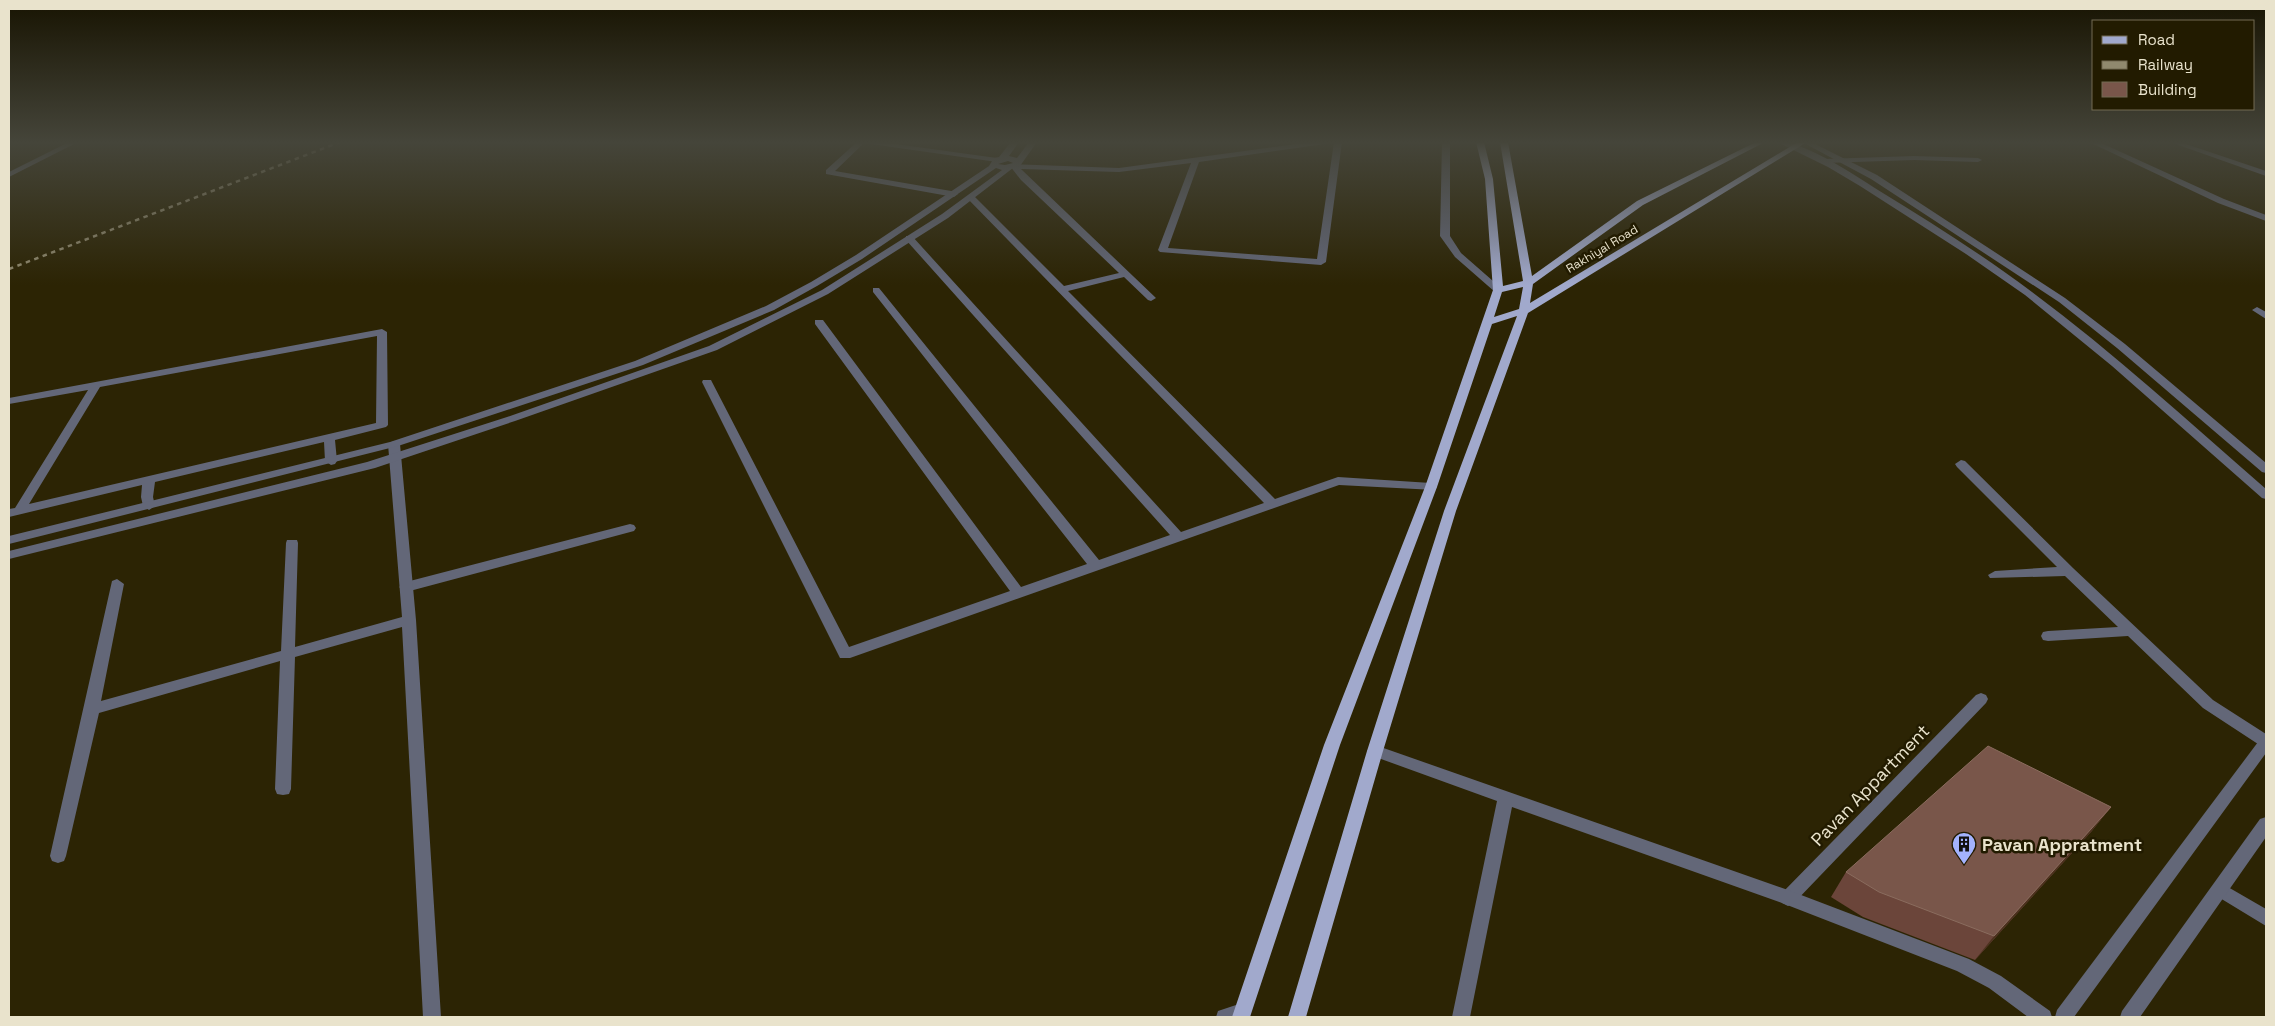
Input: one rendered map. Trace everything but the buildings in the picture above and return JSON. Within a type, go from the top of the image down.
[{"type":"main road","points":[[1236,1016],[1332,745],[1431,487],[1498,290],[1490,190]]},
{"type":"main road","points":[[1297,1017],[1375,751],[1450,511],[1524,311],[1528,283],[1514,190]]},
{"type":"main road","points":[[1498,290],[1528,283],[1640,203],[1666,190]]},
{"type":"main road","name":"Rakhiyal Road","points":[[1487,322],[1524,311],[1724,190]]},
{"type":"street","points":[[931,190],[954,194]]},
{"type":"street","points":[[9,540],[331,461],[395,451],[639,362],[702,338],[788,298],[859,257],[961,190]]},
{"type":"street","points":[[9,555],[395,451],[679,360],[741,335],[803,304],[971,198],[979,190]]},
{"type":"street","points":[[1036,190],[1151,298]]},
{"type":"street","points":[[1185,190],[1163,250],[1321,262],[1331,190]]},
{"type":"street","points":[[1445,190],[1444,236],[1458,255],[1498,290]]},
{"type":"street","points":[[1870,190],[1935,230],[2065,321],[2266,495]]},
{"type":"street","points":[[1893,190],[2062,300],[2121,346],[2266,469]]},
{"type":"street","points":[[2197,190],[2266,218]]},
{"type":"street","points":[[971,198],[1273,504]]},
{"type":"street","points":[[909,238],[1179,537]]},
{"type":"street","points":[[1061,290],[1125,274]]},
{"type":"street","points":[[876,290],[1096,566]]},
{"type":"street","points":[[788,298],[803,304]]},
{"type":"street","points":[[2257,310],[2266,316]]},
{"type":"street","points":[[819,322],[1018,593]]},
{"type":"street","points":[[9,401],[382,332],[382,425],[14,512]]},
{"type":"street","points":[[707,382],[845,654],[1338,481],[1431,487]]},
{"type":"street","points":[[14,512],[96,385]]},
{"type":"street","points":[[329,438],[331,461]]},
{"type":"street","points":[[395,451],[409,620],[432,1017]]},
{"type":"street","points":[[1375,751],[1788,898],[1963,965],[1995,982],[2042,1017],[2049,1014],[2066,1017],[2266,742],[2208,704],[2068,572],[1961,464]]},
{"type":"street","points":[[149,480],[147,497],[149,506]]},
{"type":"street","points":[[406,587],[630,528]]},
{"type":"street","points":[[283,790],[292,543]]},
{"type":"street","points":[[1995,574],[2068,572]]},
{"type":"street","points":[[58,856],[92,709],[117,584]]},
{"type":"street","points":[[92,709],[409,620]]},
{"type":"street","points":[[2048,636],[2130,631]]},
{"type":"street","name":"Pavan Appartment","points":[[1788,898],[1981,699]]},
{"type":"street","points":[[1461,1017],[1506,798]]},
{"type":"street","points":[[2129,1017],[2221,890],[2266,824]]},
{"type":"street","points":[[2221,890],[2266,918]]},
{"type":"railway","points":[[9,269],[215,190]]},
{"type":"place","name":"Pavan Appratment","points":[[1964,865]]}]
